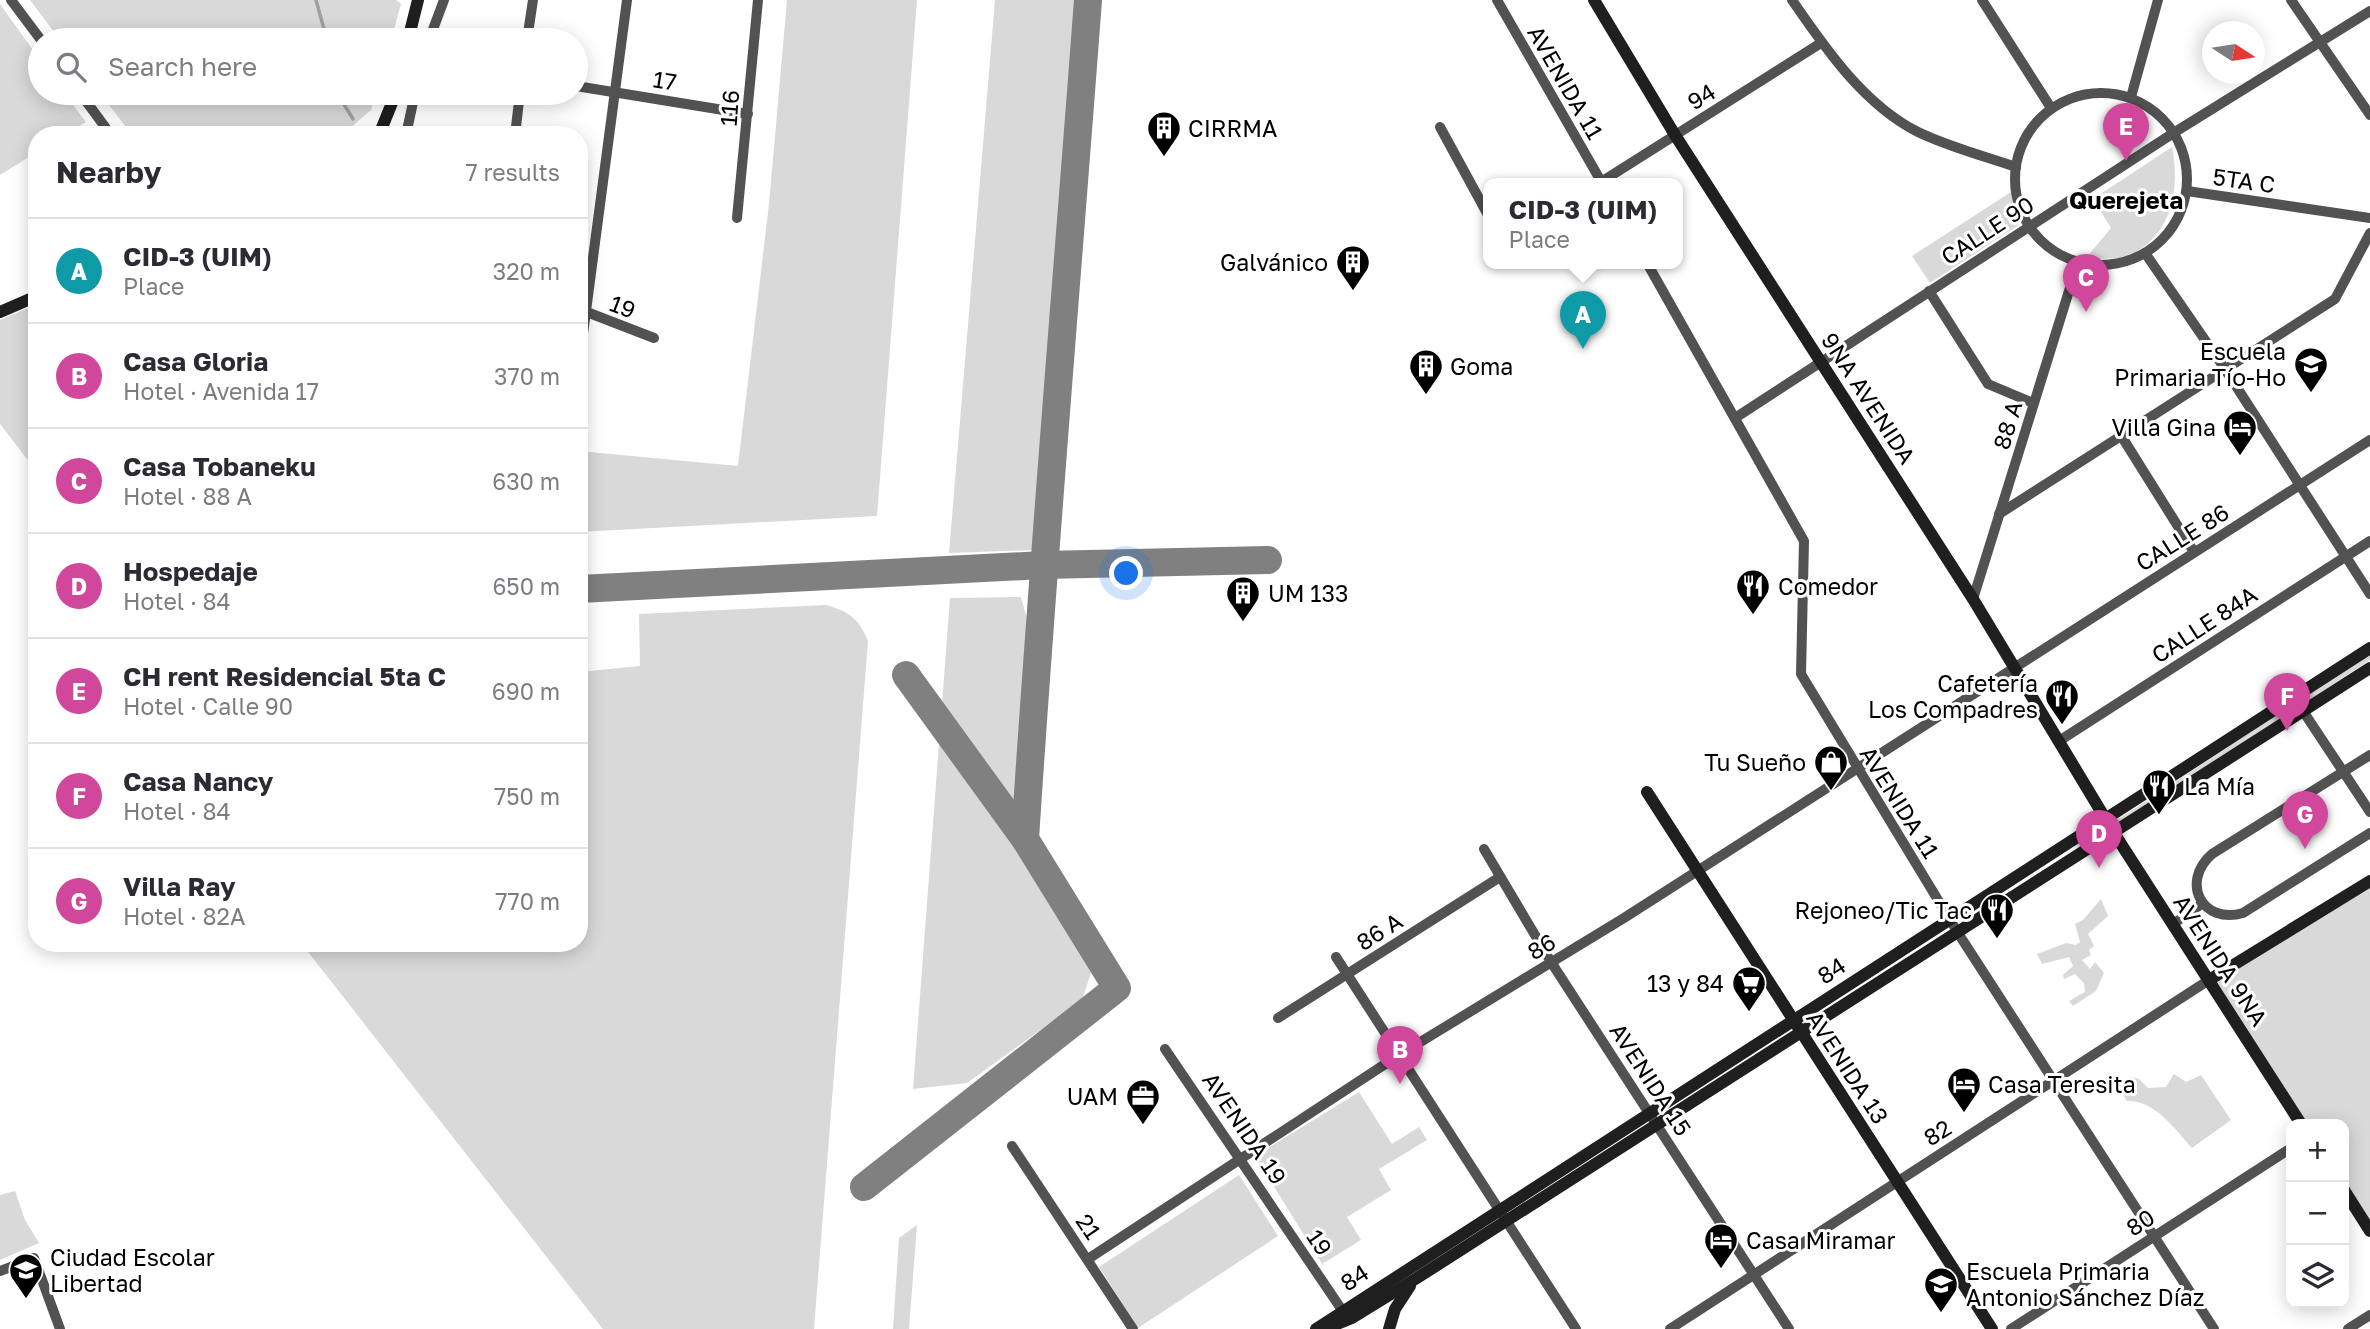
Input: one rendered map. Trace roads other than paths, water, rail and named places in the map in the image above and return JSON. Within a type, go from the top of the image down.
[{"type":"main road","points":[[411,28],[418,0]]},
{"type":"main road","name":"9NA AVENIDA","points":[[1594,0],[1675,135],[1973,599],[2106,819]]},
{"type":"main road","points":[[383,126],[391,105]]},
{"type":"main road","points":[[0,312],[28,300]]},
{"type":"main road","name":"84","points":[[1316,1329],[1348,1321],[1497,1209],[2370,648]]},
{"type":"main road","name":"84","points":[[1325,1329],[1348,1321],[1417,1278],[2370,668]]},
{"type":"main road","name":"AVENIDA 13","points":[[1647,792],[1992,1329]]},
{"type":"main road","name":"AVENIDA 9NA","points":[[2106,819],[2298,1119]]},
{"type":"main road","name":"82","points":[[2209,980],[2370,881]]},
{"type":"main road","points":[[2349,1199],[2370,1231]]},
{"type":"main road","points":[[1389,1329],[1405,1291],[1417,1278]]},
{"type":"street","points":[[11,0],[32,28]]},
{"type":"street","points":[[434,28],[444,0]]},
{"type":"street","points":[[529,28],[533,0]]},
{"type":"street","points":[[588,277],[626,0]]},
{"type":"street","name":"116","points":[[737,218],[758,0]]},
{"type":"street","name":"AVENIDA 11","points":[[1497,0],[1600,178]]},
{"type":"street","points":[[1791,0],[1821,43],[1848,75],[1883,107],[1917,132],[2016,167]]},
{"type":"street","points":[[1982,0],[2051,108]]},
{"type":"street","points":[[2158,0],[2132,97],[2104,92],[2076,95],[2051,108],[2034,124],[2022,144],[2016,167],[2015,188],[2029,226],[2050,248],[2078,262],[2101,266],[2124,262],[2145,253],[2165,237],[2179,216],[2187,191]]},
{"type":"street","points":[[2291,0],[2370,115]]},
{"type":"street","name":"CALLE 90","points":[[1735,418],[2175,132],[2370,11]]},
{"type":"street","name":"94","points":[[1608,178],[1821,43]]},
{"type":"street","name":"17","points":[[588,88],[748,114]]},
{"type":"street","name":"5TA C","points":[[2132,97],[2156,111],[2175,132],[2183,151],[2187,191],[2370,218]]},
{"type":"street","points":[[89,105],[104,126]]},
{"type":"street","points":[[408,126],[412,105]]},
{"type":"street","points":[[516,126],[519,105]]},
{"type":"street","points":[[1440,127],[1483,204]]},
{"type":"street","points":[[1999,514],[2335,299],[2370,233]]},
{"type":"street","points":[[2145,253],[2225,369],[2370,594]]},
{"type":"street","name":"88 A","points":[[1973,599],[2078,262]]},
{"type":"street","name":"AVENIDA 11","points":[[1650,269],[1804,541],[1801,674],[1856,769],[1958,933],[2214,1329]]},
{"type":"street","points":[[1929,291],[1988,384],[2033,403]]},
{"type":"street","name":"19","points":[[588,313],[654,338]]},
{"type":"street","points":[[2122,437],[2194,552]]},
{"type":"street","name":"CALLE 86","points":[[2014,667],[2370,440]]},
{"type":"street","name":"CALLE 84A","points":[[2059,741],[2370,541]]},
{"type":"street","name":"86","points":[[1087,1259],[1399,1055],[1696,872],[2014,667]]},
{"type":"street","points":[[2303,711],[2370,812]]},
{"type":"street","points":[[2370,755],[2212,854],[2204,862],[2196,882],[2203,904],[2222,915],[2244,913],[2370,833]]},
{"type":"street","name":"AVENIDA 15","points":[[1484,849],[1551,962],[1789,1329]]},
{"type":"street","name":"86 A","points":[[1278,1018],[1500,877]]},
{"type":"street","points":[[2173,924],[2203,904]]},
{"type":"street","points":[[1336,957],[1576,1329]]},
{"type":"street","name":"82","points":[[1670,1329],[2209,980]]},
{"type":"street","name":"AVENIDA 19","points":[[1165,1049],[1290,1231]]},
{"type":"street","name":"21","points":[[1012,1146],[1133,1329]]},
{"type":"street","name":"80","points":[[2011,1329],[2286,1151]]},
{"type":"street","name":"19","points":[[1290,1231],[1348,1321]]},
{"type":"street","points":[[0,1271],[34,1258],[60,1329]]},
{"type":"street","points":[[2348,1329],[2370,1315]]},
{"type":"waterway","points":[[316,0],[324,28]]},
{"type":"waterway","points":[[344,105],[353,119]]},
{"type":"place","name":"CIRRMA","points":[[1164,158]]},
{"type":"place","name":"CH rent Residencial 5ta C","points":[[2126,161]]},
{"type":"place","name":"Galvánico","points":[[1353,292]]},
{"type":"place","name":"Casa Tobaneku","points":[[2086,312]]},
{"type":"place","name":"CID-3 (UIM)","points":[[1583,349]]},
{"type":"place","name":"Escuela Primaria Tío-Ho","points":[[2311,394]]},
{"type":"place","name":"Goma","points":[[1426,396]]},
{"type":"place","name":"Villa Gina","points":[[2240,457]]},
{"type":"place","name":"Comedor","points":[[1753,616]]},
{"type":"place","name":"UM 133","points":[[1243,623]]},
{"type":"place","name":"Cafetería Los Compadres","points":[[2062,726]]},
{"type":"place","name":"Casa Nancy","points":[[2287,731]]},
{"type":"place","name":"Tu Sueño","points":[[1831,792]]},
{"type":"place","name":"La Mía","points":[[2159,816]]},
{"type":"place","name":"Villa Ray","points":[[2305,849]]},
{"type":"place","name":"Hospedaje","points":[[2099,868]]},
{"type":"place","name":"Rejoneo/Tic Tac","points":[[1997,940]]},
{"type":"place","name":"13 y 84","points":[[1749,1013]]},
{"type":"place","name":"Casa Gloria","points":[[1400,1084]]},
{"type":"place","name":"Casa Teresita","points":[[1964,1114]]},
{"type":"place","name":"UAM","points":[[1143,1126]]},
{"type":"place","name":"Casa Miramar","points":[[1721,1270]]},
{"type":"place","name":"Ciudad Escolar Libertad","points":[[26,1300]]},
{"type":"place","name":"Escuela Primaria Antonio Sánchez Díaz","points":[[1941,1314]]},
{"type":"district","name":"Querejeta","points":[[2126,199]]}]
